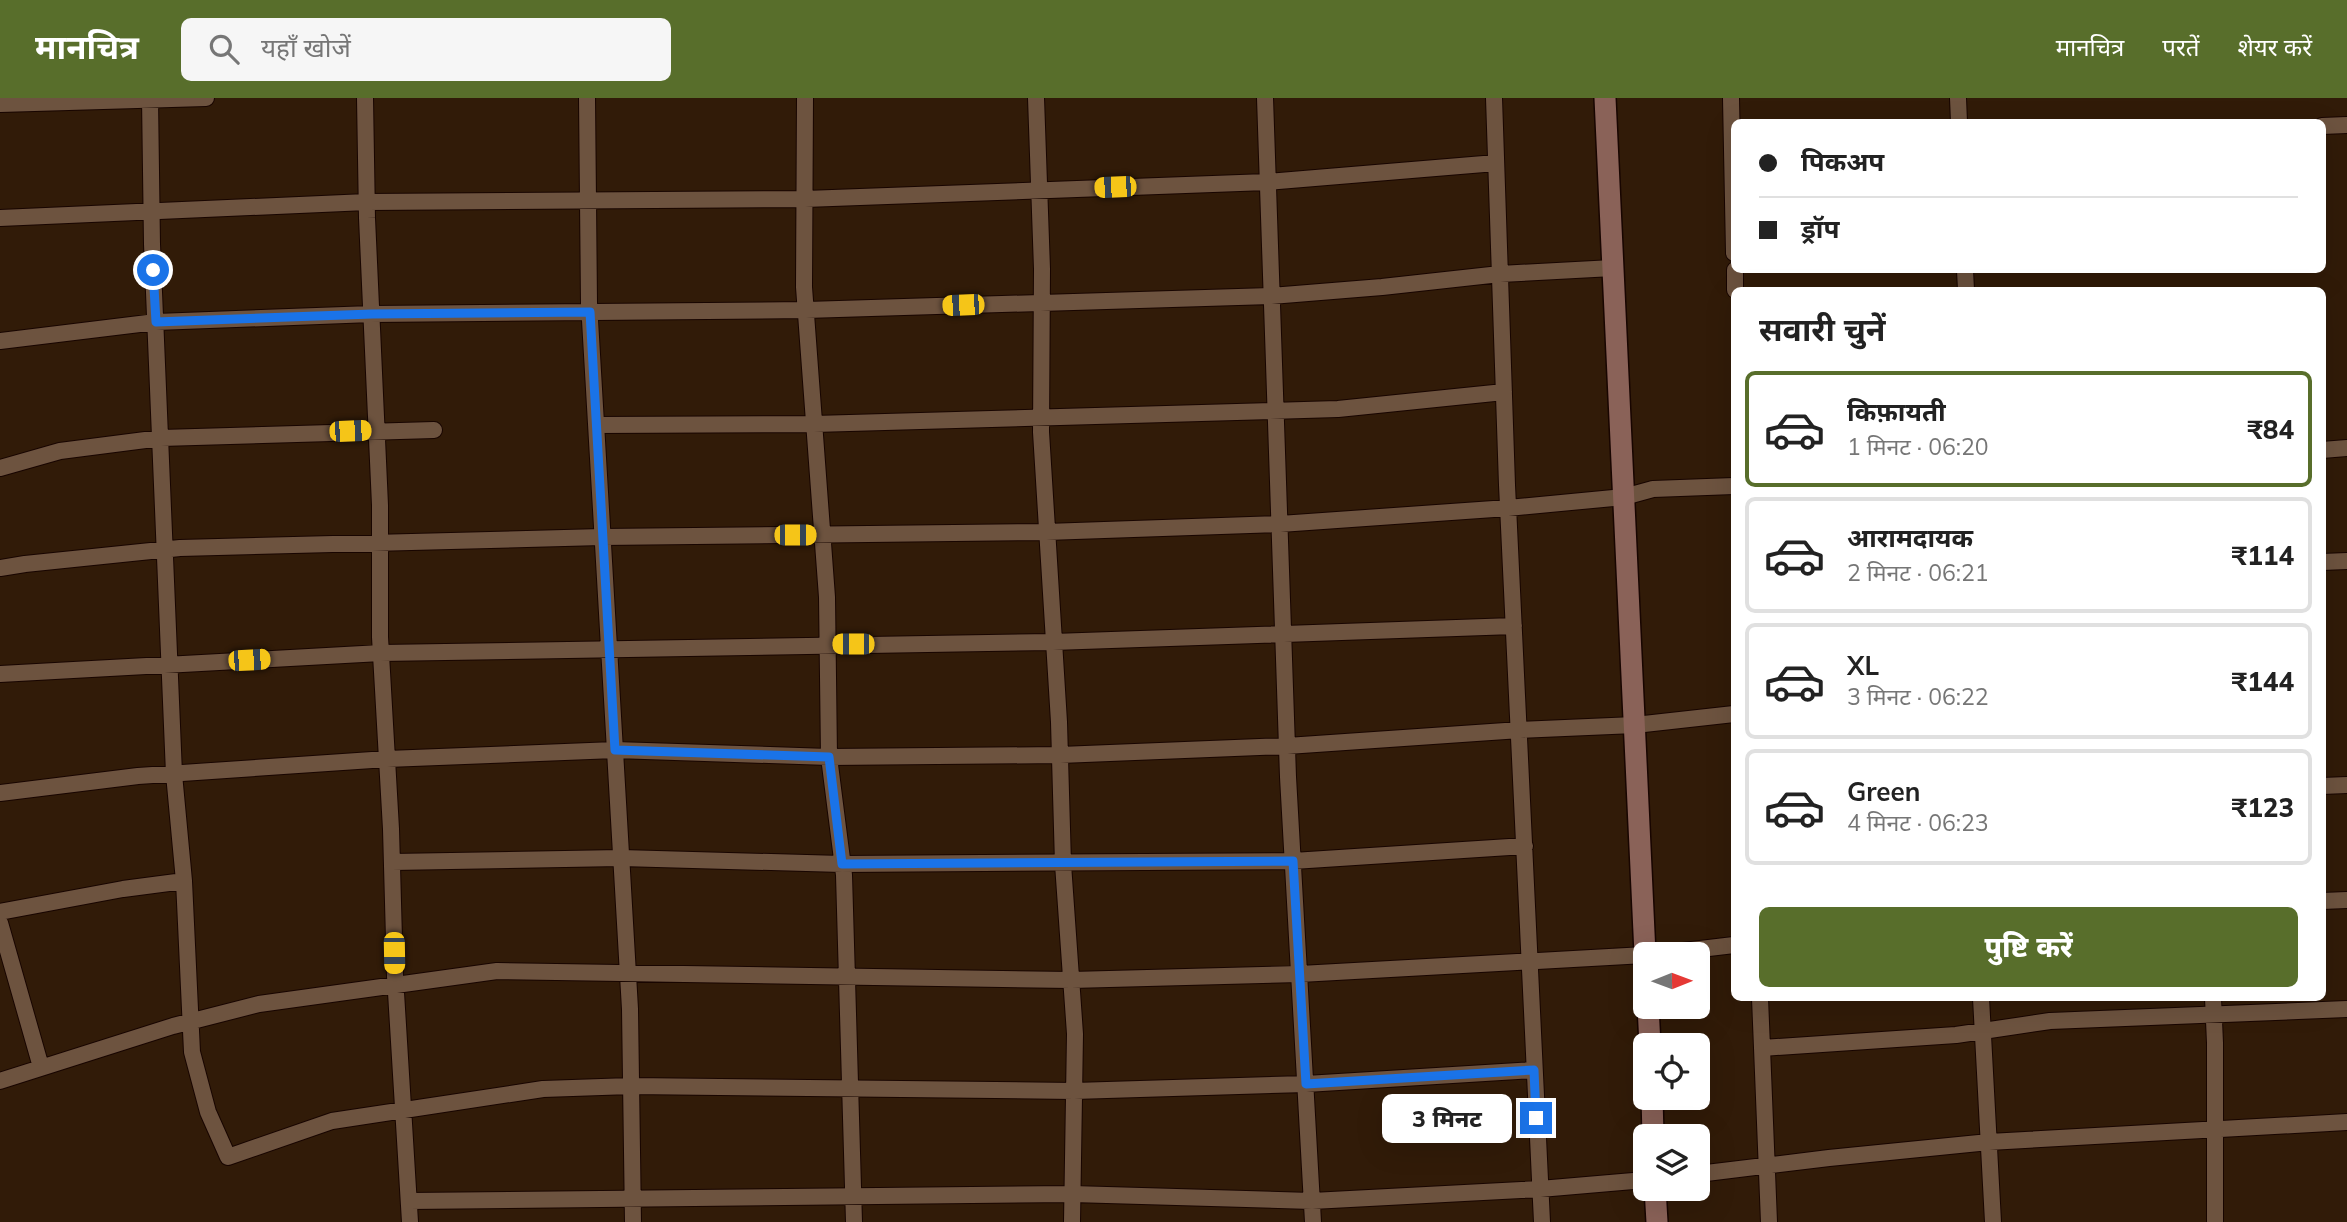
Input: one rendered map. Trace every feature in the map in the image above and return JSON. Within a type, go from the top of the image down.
[{"type":"street","points":[[0,104],[206,98]]},
{"type":"street","points":[[365,98],[377,430],[381,653],[392,862],[395,984],[410,1222]]},
{"type":"street","points":[[587,98],[590,312],[628,972],[633,1222]]},
{"type":"street","points":[[805,98],[806,310],[828,644],[829,757],[842,864],[854,1222]]},
{"type":"street","points":[[1036,98],[1041,418],[1060,755],[1063,864],[1075,1034],[1072,1222]]},
{"type":"street","points":[[1265,98],[1287,746],[1313,1222]]},
{"type":"street","points":[[1494,98],[1508,508],[1542,1222]]},
{"type":"street","points":[[1605,98],[1644,942]]},
{"type":"street","points":[[1731,98],[1732,119]]},
{"type":"street","points":[[1958,98],[1959,119]]},
{"type":"street","points":[[150,99],[169,664],[174,774],[184,881],[192,1052],[208,1112],[228,1157],[332,1121],[543,1089],[631,1086],[1074,1091],[1306,1084],[1534,1070]]},
{"type":"street","points":[[2326,126],[2347,125]]},
{"type":"street","points":[[0,218],[367,202],[805,199],[1267,182],[1496,163]]},
{"type":"street","points":[[0,341],[156,322],[372,314],[806,310],[1271,296],[1500,274],[1613,268]]},
{"type":"street","points":[[596,425],[814,424],[1338,409],[1504,392]]},
{"type":"street","points":[[0,468],[60,451],[161,439],[435,430]]},
{"type":"street","points":[[2326,450],[2347,448]]},
{"type":"street","points":[[0,568],[165,550],[602,537],[1046,532],[1280,523],[1508,508],[1624,498],[1653,489],[1731,485]]},
{"type":"street","points":[[2326,562],[2347,561]]},
{"type":"street","points":[[0,674],[381,653],[1053,642],[1514,626]]},
{"type":"street","points":[[0,793],[174,774],[387,759],[615,750],[829,757],[1060,755],[1287,746],[1635,725],[1731,714]]},
{"type":"street","points":[[2326,786],[2347,785]]},
{"type":"street","points":[[392,862],[621,858],[842,864],[1293,861],[1525,846]]},
{"type":"street","points":[[0,912],[124,888],[184,881]]},
{"type":"street","points":[[2326,901],[2347,900]]},
{"type":"street","points":[[0,923],[41,1068]]},
{"type":"street","points":[[1710,948],[1731,945]]},
{"type":"street","points":[[0,1081],[191,1021],[259,1004],[497,971],[1071,980],[1300,974],[1633,955]]},
{"type":"street","points":[[1760,1001],[1769,1222]]},
{"type":"street","points":[[1981,1001],[1993,1222]]},
{"type":"street","points":[[2213,1001],[2215,1222]]},
{"type":"street","points":[[1762,1048],[1956,1035],[2050,1021],[2347,1009]]},
{"type":"street","points":[[1710,1173],[1989,1142],[2347,1122]]},
{"type":"street","points":[[409,1201],[1072,1194],[1312,1201],[1540,1189],[1633,1181]]},
{"type":"street","points":[[1656,1201],[1657,1222]]},
{"type":"route","points":[[153,270],[156,322],[372,314],[590,312],[615,750],[829,757],[842,864],[1293,861],[1306,1084],[1534,1070],[1536,1118]]}]
